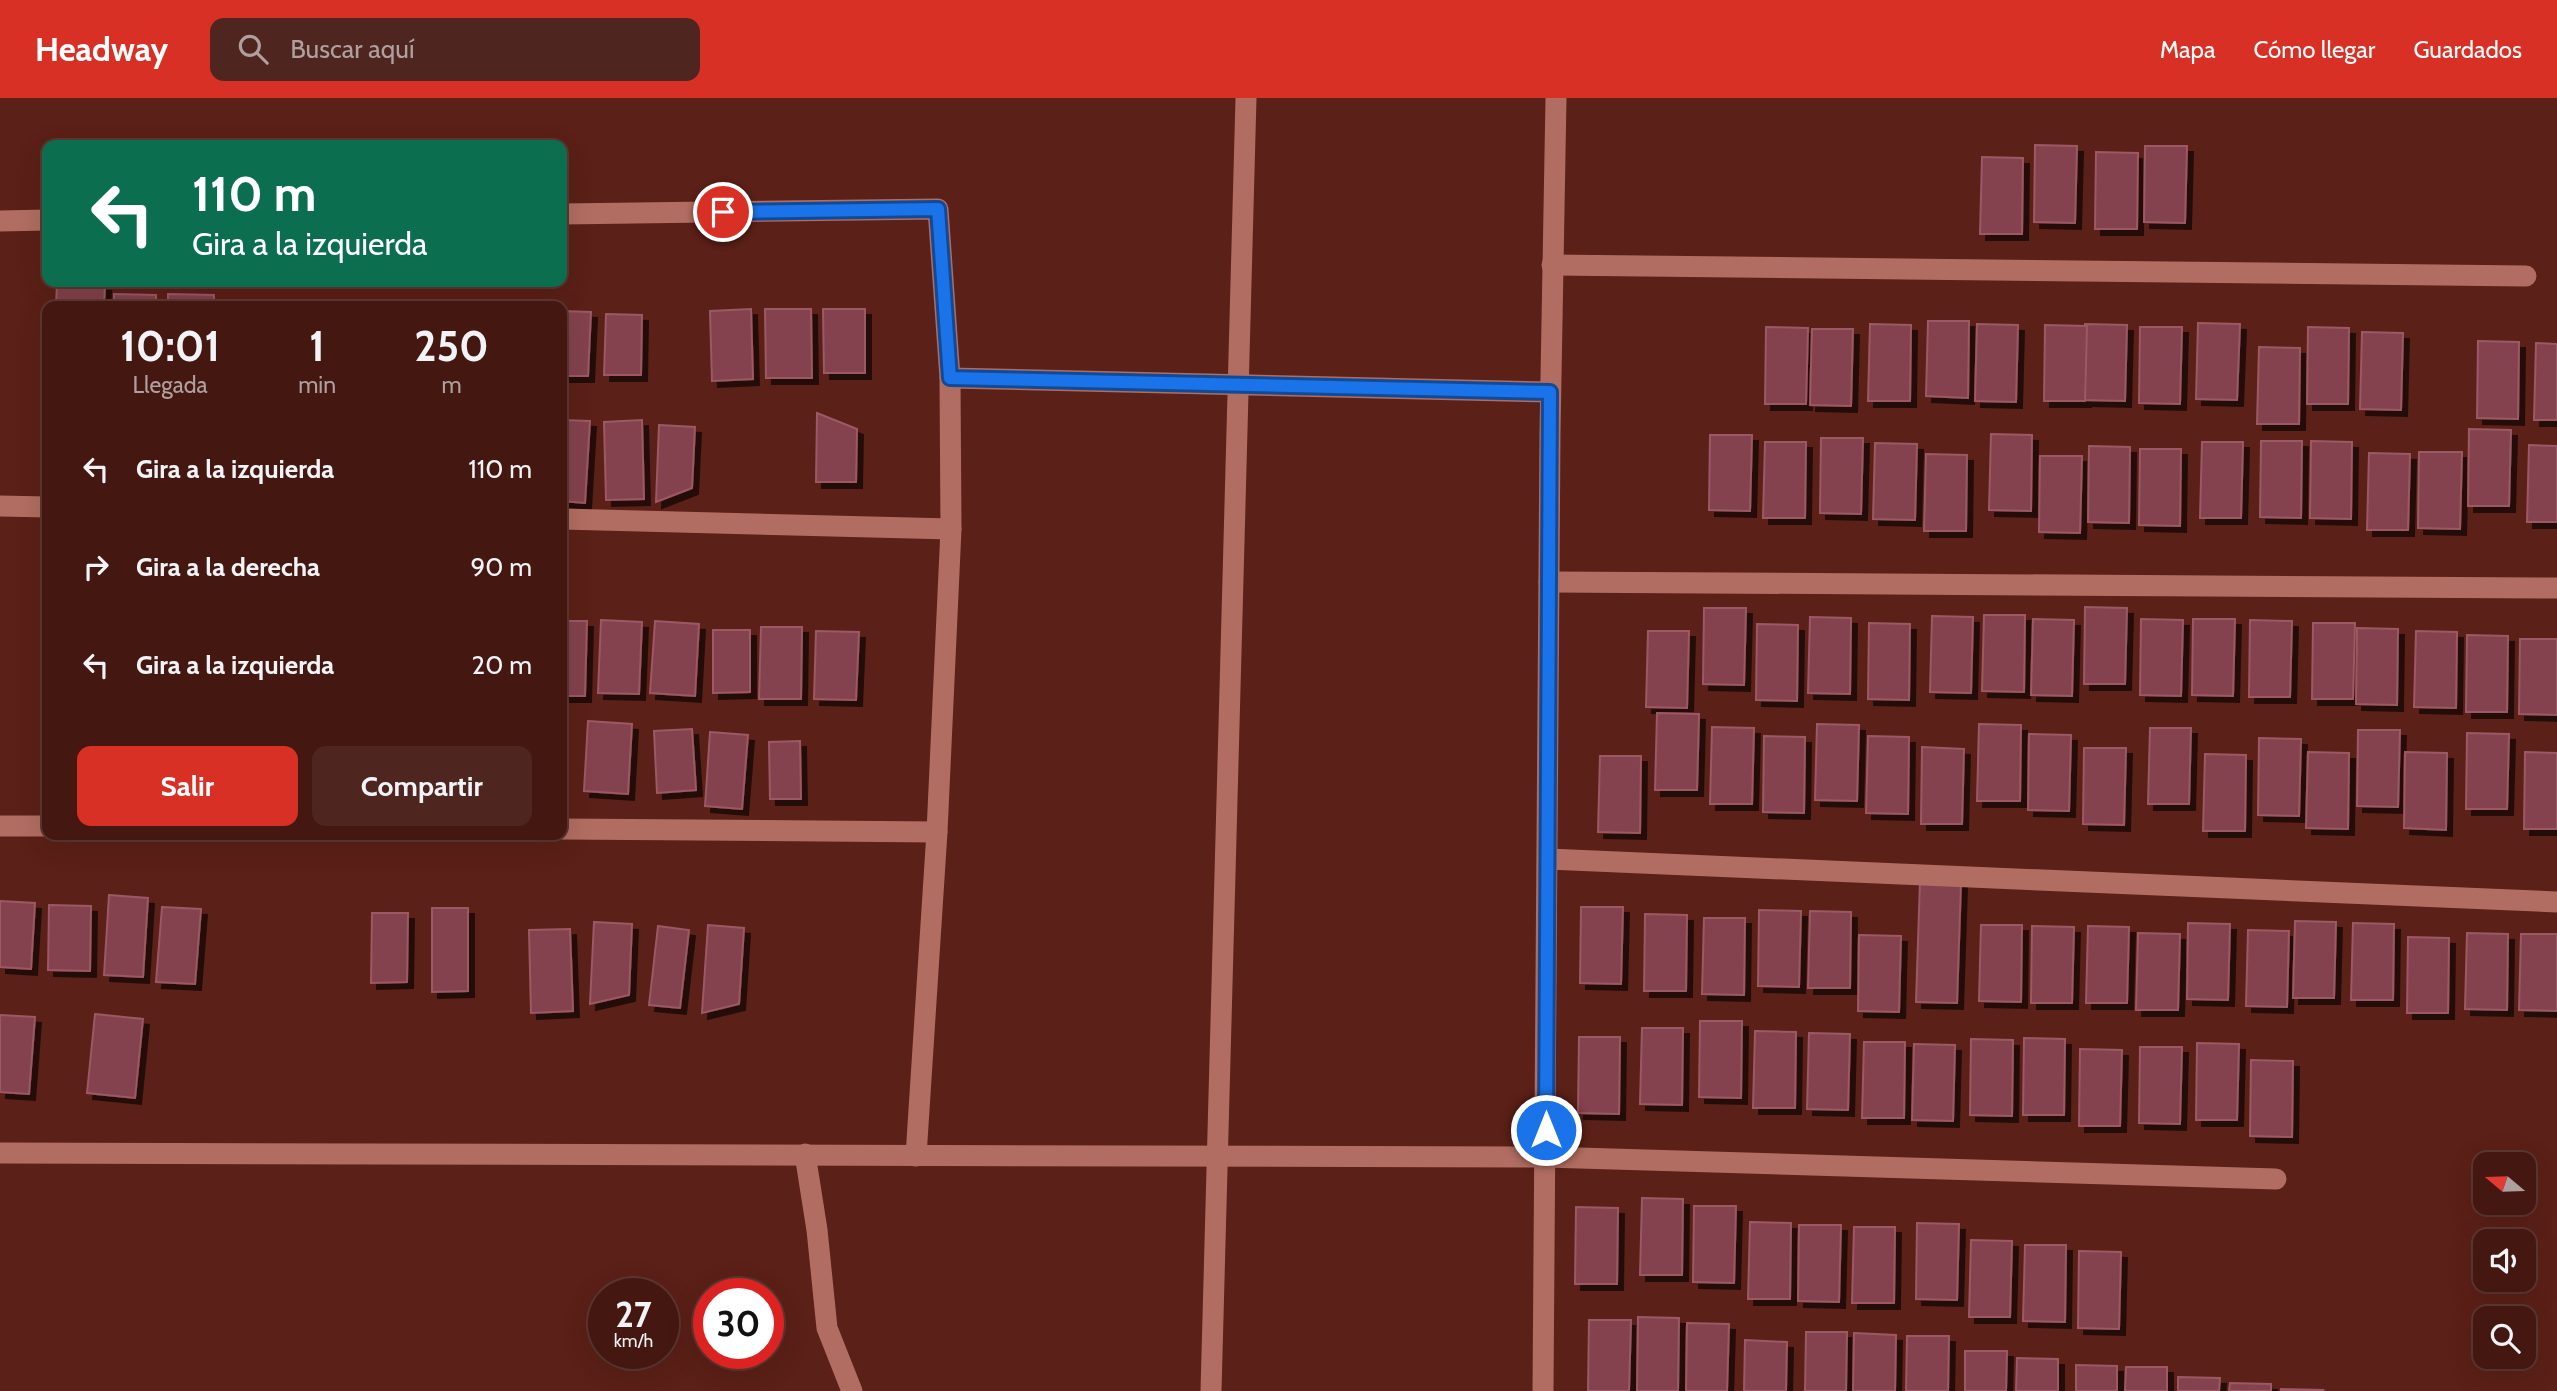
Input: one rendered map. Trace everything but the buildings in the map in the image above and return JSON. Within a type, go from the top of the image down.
[{"type":"street","points":[[1211,1391],[1246,98]]},
{"type":"street","points":[[1543,1391],[1550,392],[1556,98]]},
{"type":"street","points":[[567,214],[938,209],[950,378],[951,528],[937,832],[916,1156]]},
{"type":"street","points":[[0,221],[42,220]]},
{"type":"street","points":[[1552,265],[2526,276]]},
{"type":"street","points":[[950,378],[1550,392]]},
{"type":"street","points":[[0,506],[42,507]]},
{"type":"street","points":[[567,519],[951,528]]},
{"type":"street","points":[[1549,582],[2557,588]]},
{"type":"street","points":[[0,826],[42,826]]},
{"type":"street","points":[[567,829],[937,832]]},
{"type":"street","points":[[1548,859],[2557,902]]},
{"type":"street","points":[[0,1153],[1546,1157],[2276,1180]]},
{"type":"street","points":[[805,1154],[817,1230],[827,1328],[852,1391]]},
{"type":"route","points":[[723,212],[938,209],[950,378],[1550,392],[1546,1130]]}]
